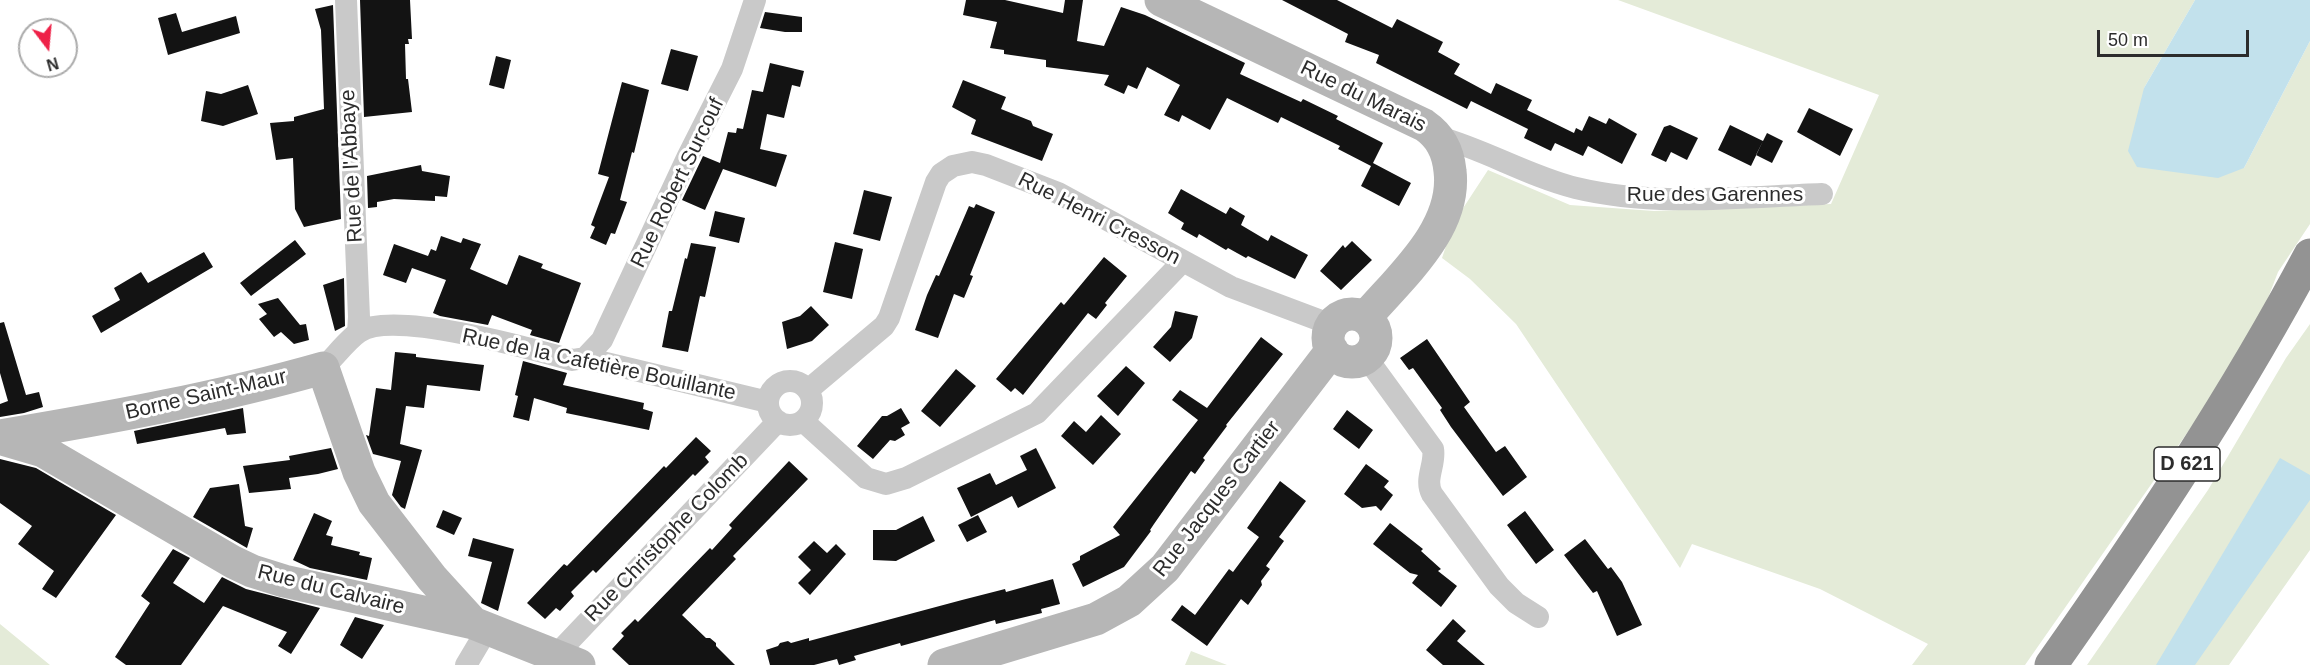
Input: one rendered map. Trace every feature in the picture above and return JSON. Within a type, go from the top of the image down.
[{"type":"highway","name":"D 621","points":[[2051,665],[2120,566],[2195,451],[2310,255]]},
{"type":"highway","name":"D 621","points":[[2073,665],[2192,488],[2310,289]]},
{"type":"street","name":"Rue de l'Abbaye","points":[[346,0],[358,333]]},
{"type":"street","name":"Rue Robert Surcouf","points":[[585,358],[602,339],[688,156],[725,85],[755,0]]},
{"type":"street","name":"Rue du Marais","points":[[1161,0],[1424,125],[1438,137],[1448,157],[1451,181],[1445,217],[1412,264],[1365,318]]},
{"type":"street","name":"Rue des Garennes","points":[[1438,137],[1475,147],[1543,177],[1591,191],[1638,197],[1683,199],[1822,194]]},
{"type":"street","name":"Rue Henri Cresson","points":[[808,390],[884,326],[889,318],[936,182],[946,170],[962,163],[979,163],[1044,187],[1332,338]]},
{"type":"street","points":[[803,421],[866,478],[886,484],[898,481],[1037,413],[1183,261]]},
{"type":"street","points":[[1350,314],[1365,318],[1373,326],[1376,337],[1374,348],[1366,357],[1356,362],[1349,362],[1337,356],[1332,338],[1340,317],[1350,314]]},
{"type":"street","name":"Rue de la Cafetière Bouillante","points":[[358,333],[381,326],[414,327],[482,338],[572,360],[585,358],[773,411]]},
{"type":"street","points":[[358,333],[323,368],[359,472],[374,503],[432,578],[480,625],[466,665]]},
{"type":"street","name":"Rue Jacques Cartier","points":[[944,665],[1080,625],[1107,614],[1137,595],[1165,568],[1332,338]]},
{"type":"street","points":[[1366,357],[1433,449],[1434,457],[1429,484],[1432,494],[1499,586],[1516,603],[1538,617]]},
{"type":"street","name":"Borne Saint-Maur","points":[[0,437],[88,421],[270,382],[323,368]]},
{"type":"street","points":[[783,382],[797,382],[808,390],[812,398],[811,410],[803,421],[791,425],[773,411],[772,391],[783,382]]},
{"type":"street","name":"Rue Christophe Colomb","points":[[567,660],[773,411]]},
{"type":"street","name":"Borne Saint-Maur","points":[[56,459],[67,435],[88,421]]},
{"type":"street","name":"Rue du Calvaire","points":[[0,437],[32,447],[56,459],[252,571],[303,586],[480,625],[567,660]]},
{"type":"green space","points":[[1618,0],[2195,0],[2144,88],[2244,168],[2310,41],[2310,224],[2278,272],[2252,340],[2025,665],[1912,665],[1928,644],[1820,589],[1692,544],[1680,568],[1516,324],[1470,279],[1442,258],[1454,222],[1488,170],[1570,205],[1654,211],[1831,204],[1879,95]]},
{"type":"green space","points":[[2310,324],[2310,550],[2229,665],[2087,665],[2208,490],[2286,358]]},
{"type":"green space","points":[[0,624],[50,665],[0,665]]},
{"type":"green space","points":[[1191,651],[1227,665],[1185,665]]},
{"type":"water","points":[[2195,0],[2310,0],[2310,41],[2244,168],[2218,178],[2137,167],[2128,151],[2144,88]]},
{"type":"water","points":[[2280,458],[2310,475],[2310,500],[2195,665],[2156,665]]},
{"type":"building","points":[[360,0],[410,0],[412,39],[408,39],[409,44],[405,44],[406,79],[408,79],[412,112],[364,117]]},
{"type":"building","points":[[966,0],[1005,0],[1063,13],[1065,0],[1083,0],[1077,41],[1104,46],[1121,7],[1145,15],[1245,63],[1240,74],[1301,102],[1303,99],[1338,116],[1336,119],[1383,143],[1373,163],[1411,183],[1399,206],[1361,186],[1371,166],[1338,149],[1340,146],[1281,117],[1278,123],[1227,98],[1210,130],[1182,115],[1179,122],[1164,115],[1180,85],[1147,67],[1137,89],[1128,85],[1124,94],[1104,85],[1109,75],[1046,67],[1046,60],[1004,54],[1004,50],[990,48],[997,22],[963,15]]},
{"type":"building","points":[[1282,0],[1337,0],[1392,28],[1397,19],[1443,42],[1438,52],[1460,64],[1454,74],[1491,94],[1496,83],[1532,100],[1527,110],[1574,133],[1576,128],[1582,131],[1589,116],[1606,124],[1609,118],[1637,134],[1622,164],[1588,146],[1583,156],[1555,143],[1551,151],[1524,138],[1528,129],[1471,101],[1467,109],[1376,63],[1379,55],[1345,42],[1348,34]]},
{"type":"building","points":[[333,5],[341,219],[304,227],[295,209],[293,158],[276,160],[270,123],[294,121],[294,117],[324,109],[321,30],[315,9]]},
{"type":"building","points":[[765,12],[802,17],[802,32],[760,28]]},
{"type":"building","points":[[176,13],[182,32],[236,16],[240,33],[168,55],[158,18]]},
{"type":"building","points":[[671,49],[698,56],[688,91],[661,84]]},
{"type":"building","points":[[496,56],[511,60],[504,89],[489,85]]},
{"type":"building","points":[[770,63],[804,71],[800,87],[792,85],[784,118],[767,114],[760,149],[787,155],[776,187],[723,169],[705,210],[682,200],[703,156],[720,163],[728,132],[736,133],[737,128],[743,129],[752,90],[763,92]]},
{"type":"building","points":[[963,80],[1006,97],[1001,109],[1031,121],[1033,126],[1053,134],[1042,161],[971,134],[976,120],[952,107]]},
{"type":"building","points":[[622,82],[649,90],[620,200],[627,202],[615,234],[611,233],[606,245],[590,238],[595,227],[591,225],[609,177],[598,174]]},
{"type":"building","points":[[248,85],[258,114],[223,126],[201,121],[206,91],[221,94]]},
{"type":"building","points":[[1809,108],[1853,129],[1840,156],[1797,132]]},
{"type":"building","points":[[1670,125],[1698,138],[1687,160],[1671,152],[1666,162],[1651,155],[1664,127]]},
{"type":"building","points":[[1730,125],[1763,141],[1751,166],[1718,150]]},
{"type":"building","points":[[1767,133],[1783,141],[1772,163],[1756,155]]},
{"type":"building","points":[[421,165],[422,171],[450,176],[447,197],[435,196],[435,201],[394,199],[377,202],[377,207],[368,208],[367,176]]},
{"type":"building","points":[[1181,189],[1226,214],[1230,207],[1245,216],[1241,225],[1268,241],[1271,235],[1308,255],[1295,279],[1248,256],[1246,258],[1228,248],[1226,250],[1199,234],[1197,238],[1181,229],[1184,223],[1168,213]]},
{"type":"building","points":[[864,190],[892,197],[880,241],[853,234]]},
{"type":"building","points":[[976,204],[995,212],[970,275],[973,276],[964,298],[954,294],[938,338],[915,330],[927,295],[936,275],[939,276],[969,206],[974,208]]},
{"type":"building","points":[[715,211],[745,218],[739,243],[709,236]]},
{"type":"building","points":[[441,236],[461,243],[463,238],[481,244],[470,269],[507,285],[519,255],[543,264],[541,268],[581,283],[559,343],[530,335],[532,330],[492,315],[488,325],[433,313],[446,280],[412,268],[406,283],[383,275],[394,244],[428,256],[431,249],[436,251]]},
{"type":"building","points":[[295,240],[306,254],[251,296],[240,283]]},
{"type":"building","points":[[1352,241],[1372,260],[1341,290],[1320,271],[1343,245],[1345,248]]},
{"type":"building","points":[[835,242],[863,249],[852,299],[823,292]]},
{"type":"building","points":[[691,243],[716,247],[705,297],[700,296],[688,352],[662,347],[669,311],[672,311]]},
{"type":"building","points":[[204,252],[213,267],[101,333],[92,316],[120,300],[114,288],[141,272],[148,283]]},
{"type":"building","points":[[1104,257],[1127,276],[1105,303],[1107,305],[1096,319],[1088,313],[1023,395],[1015,388],[1011,392],[996,379],[1061,302],[1064,305]]},
{"type":"building","points":[[344,278],[345,326],[335,331],[323,285]]},
{"type":"building","points":[[278,298],[300,325],[306,324],[309,340],[294,344],[281,332],[274,337],[259,319],[267,314],[258,304]]},
{"type":"building","points":[[811,306],[829,325],[812,341],[787,349],[782,322],[800,316]]},
{"type":"building","points":[[1175,311],[1198,316],[1192,338],[1170,362],[1153,347],[1171,327]]},
{"type":"building","points":[[4,322],[26,395],[39,392],[43,407],[0,417],[0,404],[8,401],[0,373],[0,323]]},
{"type":"building","points":[[1261,337],[1283,354],[1226,425],[1195,474],[1191,471],[1124,567],[1083,587],[1072,564],[1080,560],[1080,556],[1120,535],[1113,527],[1198,420],[1172,400],[1180,390],[1207,408]]},
{"type":"building","points":[[1427,339],[1470,402],[1464,407],[1496,452],[1505,446],[1527,477],[1503,496],[1451,427],[1440,410],[1442,408],[1413,368],[1409,370],[1400,358]]},
{"type":"building","points":[[395,352],[416,354],[416,357],[484,365],[480,391],[427,385],[424,408],[406,406],[400,444],[422,450],[405,509],[392,495],[401,461],[373,454],[366,435],[369,436],[376,388],[391,390]]},
{"type":"building","points":[[523,361],[567,373],[563,385],[644,403],[643,409],[653,412],[649,430],[566,413],[567,408],[534,398],[529,421],[513,417],[518,396],[515,395]]},
{"type":"building","points":[[1126,366],[1145,383],[1118,416],[1097,396]]},
{"type":"building","points":[[956,369],[976,386],[940,427],[921,411]]},
{"type":"building","points":[[243,408],[246,433],[227,435],[225,428],[137,444],[134,431]]},
{"type":"building","points":[[901,408],[910,423],[901,428],[905,435],[895,441],[890,440],[873,459],[857,446],[882,416],[887,416]]},
{"type":"building","points":[[1347,410],[1373,430],[1359,449],[1333,429]]},
{"type":"building","points":[[1101,415],[1121,434],[1093,465],[1061,436],[1074,421],[1086,432]]},
{"type":"building","points":[[696,437],[711,451],[705,457],[709,462],[695,476],[693,474],[596,573],[593,570],[571,592],[574,596],[560,611],[556,608],[545,619],[527,603],[564,564],[567,566],[664,466],[666,468]]},
{"type":"building","points":[[331,448],[338,469],[289,478],[291,489],[249,493],[243,466],[290,460],[289,456]]},
{"type":"building","points":[[1036,448],[1056,488],[1018,508],[1012,496],[971,517],[957,488],[990,473],[996,485],[1027,470],[1020,456]]},
{"type":"building","points":[[0,459],[36,468],[116,515],[56,598],[42,589],[54,571],[18,544],[32,526],[0,503]]},
{"type":"building","points":[[789,461],[808,479],[733,556],[736,559],[682,615],[706,638],[716,643],[716,646],[735,665],[629,665],[612,649],[624,636],[621,633],[635,619],[638,622],[710,548],[712,550],[732,528],[729,525]]},
{"type":"building","points":[[1366,464],[1389,481],[1384,487],[1393,495],[1381,511],[1376,506],[1362,508],[1344,494]]},
{"type":"building","points":[[1280,481],[1306,501],[1279,537],[1284,541],[1266,566],[1270,569],[1261,581],[1262,585],[1248,605],[1241,599],[1207,646],[1171,620],[1182,605],[1195,615],[1229,569],[1233,572],[1259,537],[1247,528]]},
{"type":"building","points":[[239,484],[245,526],[253,528],[247,548],[193,517],[210,488]]},
{"type":"building","points":[[443,510],[462,518],[454,535],[436,527]]},
{"type":"building","points":[[1525,511],[1554,550],[1536,564],[1507,525]]},
{"type":"building","points":[[314,513],[332,521],[326,535],[333,537],[331,545],[360,552],[359,555],[372,558],[367,580],[310,568],[293,560]]},
{"type":"building","points":[[978,515],[987,532],[967,542],[958,525]]},
{"type":"building","points":[[923,516],[935,541],[896,561],[873,560],[873,530],[896,530]]},
{"type":"building","points":[[1390,523],[1423,549],[1421,551],[1441,569],[1438,571],[1457,586],[1441,607],[1412,583],[1418,575],[1410,573],[1373,544]]},
{"type":"building","points":[[473,538],[514,549],[498,611],[481,603],[492,562],[468,556]]},
{"type":"building","points":[[1585,539],[1608,569],[1611,567],[1622,582],[1642,625],[1617,636],[1597,591],[1593,593],[1564,555]]},
{"type":"building","points":[[814,541],[827,553],[836,544],[846,554],[810,595],[798,583],[811,570],[798,557]]},
{"type":"building","points":[[173,549],[190,558],[173,583],[204,603],[222,577],[246,589],[320,608],[291,654],[278,646],[287,632],[223,606],[181,665],[126,665],[115,657],[150,603],[141,596]]},
{"type":"building","points":[[1053,579],[1060,604],[1041,609],[1042,613],[996,624],[995,620],[901,646],[900,643],[854,656],[856,660],[839,665],[837,659],[814,665],[770,665],[766,650],[780,643],[788,641],[791,643],[809,638],[809,641],[1005,589],[1006,592]]},
{"type":"building","points":[[355,617],[384,625],[362,659],[340,645]]},
{"type":"building","points":[[1453,619],[1466,631],[1457,641],[1485,665],[1443,665],[1426,650]]}]
